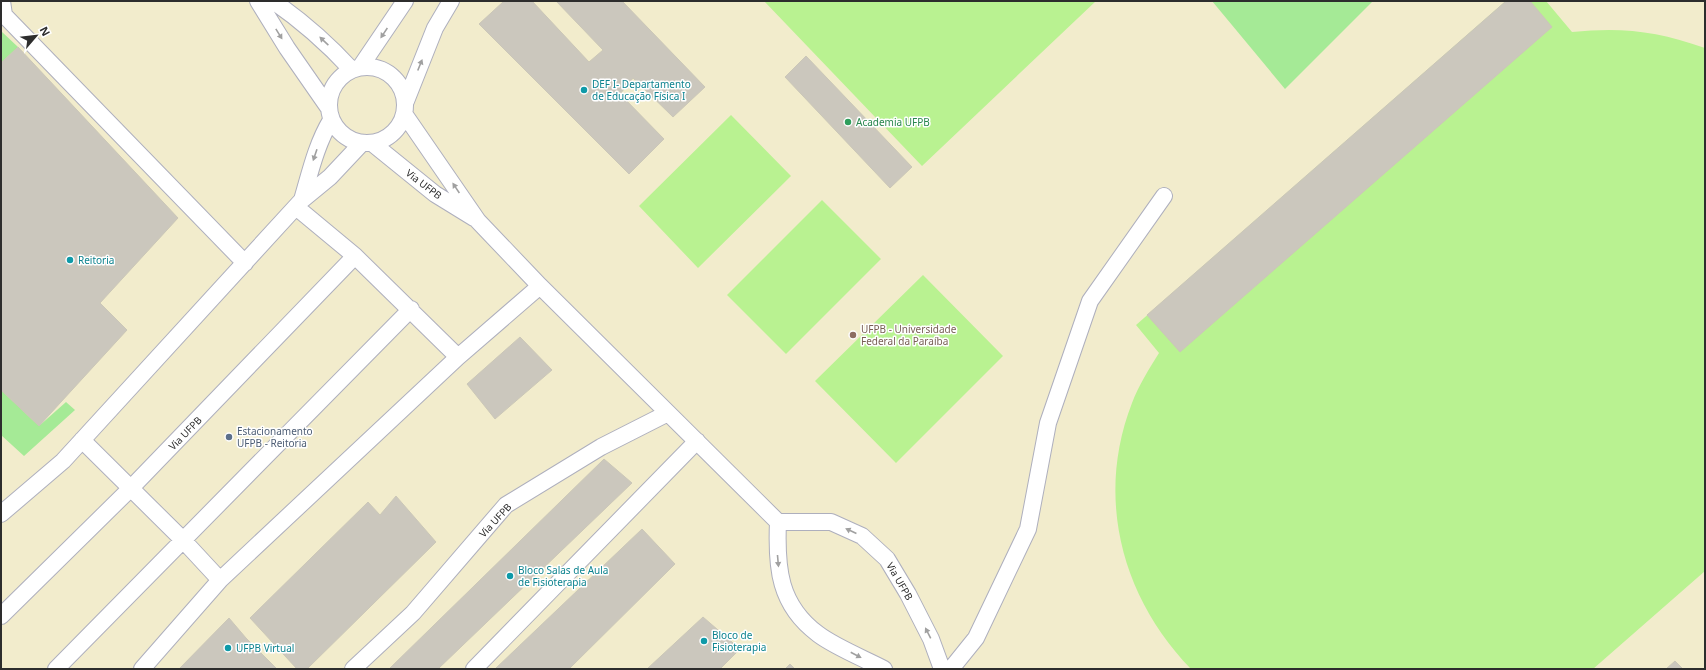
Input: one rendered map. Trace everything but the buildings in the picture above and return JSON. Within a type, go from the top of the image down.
[{"type":"lane","points":[[2,1],[4,15],[245,263]]},
{"type":"lane","name":"Via UFPB","points":[[258,1],[330,114],[339,131],[349,139],[367,143],[435,194],[478,221]]},
{"type":"lane","points":[[273,1],[306,24],[356,68]]},
{"type":"lane","points":[[299,204],[330,114],[330,92],[338,78],[356,68],[405,1]]},
{"type":"lane","points":[[1,514],[63,461],[299,204],[330,178],[367,143],[386,138],[398,128],[435,28],[451,1]]},
{"type":"lane","name":"Via UFPB","points":[[356,68],[374,66],[386,71],[396,78],[402,89],[405,108],[478,221],[540,286],[778,522],[831,522],[862,536],[887,559],[931,640],[942,669]]},
{"type":"lane","points":[[951,669],[976,638],[1028,529],[1048,423],[1090,301],[1164,196]]},
{"type":"lane","points":[[299,204],[411,309],[458,357]]},
{"type":"lane","name":"Via UFPB","points":[[1,616],[131,488],[355,256]]},
{"type":"lane","points":[[142,669],[220,580],[458,357],[540,286]]},
{"type":"lane","points":[[56,669],[182,539],[411,309]]},
{"type":"lane","name":"Via UFPB","points":[[353,669],[413,613],[506,505],[601,447],[668,413]]},
{"type":"lane","points":[[82,440],[182,539],[220,580]]},
{"type":"lane","points":[[474,669],[697,441]]},
{"type":"lane","points":[[778,522],[777,546],[779,572],[786,594],[797,615],[819,635],[884,669]]},
{"type":"shaded area","name":"UFPB - Universidade Federal da Paraíba","points":[[1,1],[1705,1],[1705,669],[1,669]]},
{"type":"green space","points":[[764,1],[1096,1],[922,166]]},
{"type":"green space","points":[[1212,1],[1373,1],[1285,89]]},
{"type":"green space","points":[[1506,1],[1546,1],[1572,32],[1623,30],[1655,34],[1705,48],[1705,571],[1593,669],[1191,669],[1167,641],[1147,611],[1132,579],[1122,545],[1116,510],[1116,475],[1121,439],[1135,396],[1144,377],[1159,353],[1136,325]]},
{"type":"green space","points":[[1,31],[18,47],[1,63]]},
{"type":"green space","points":[[731,115],[791,176],[698,268],[639,206]]},
{"type":"green space","points":[[822,200],[881,259],[786,354],[727,295]]},
{"type":"green space","points":[[923,275],[1003,356],[896,463],[815,381]]},
{"type":"green space","points":[[1,390],[39,426],[66,402],[75,410],[24,456],[1,435]]},
{"type":"place","name":"DEF I- Departamento de Educação Física I","points":[[584,90]]},
{"type":"place","name":"Academia UFPB","points":[[848,122]]},
{"type":"place","name":"Reitoria","points":[[70,260]]},
{"type":"place","name":"UFPB - Universidade Federal da Paraíba","points":[[853,335]]},
{"type":"place","name":"Estacionamento UFPB - Reitoria","points":[[229,437]]},
{"type":"place","name":"Bloco Salas de Aula de Fisioterapia","points":[[510,576]]},
{"type":"place","name":"Bloco de Fisioterapia","points":[[704,641]]},
{"type":"place","name":"UFPB Virtual","points":[[228,648]]}]
